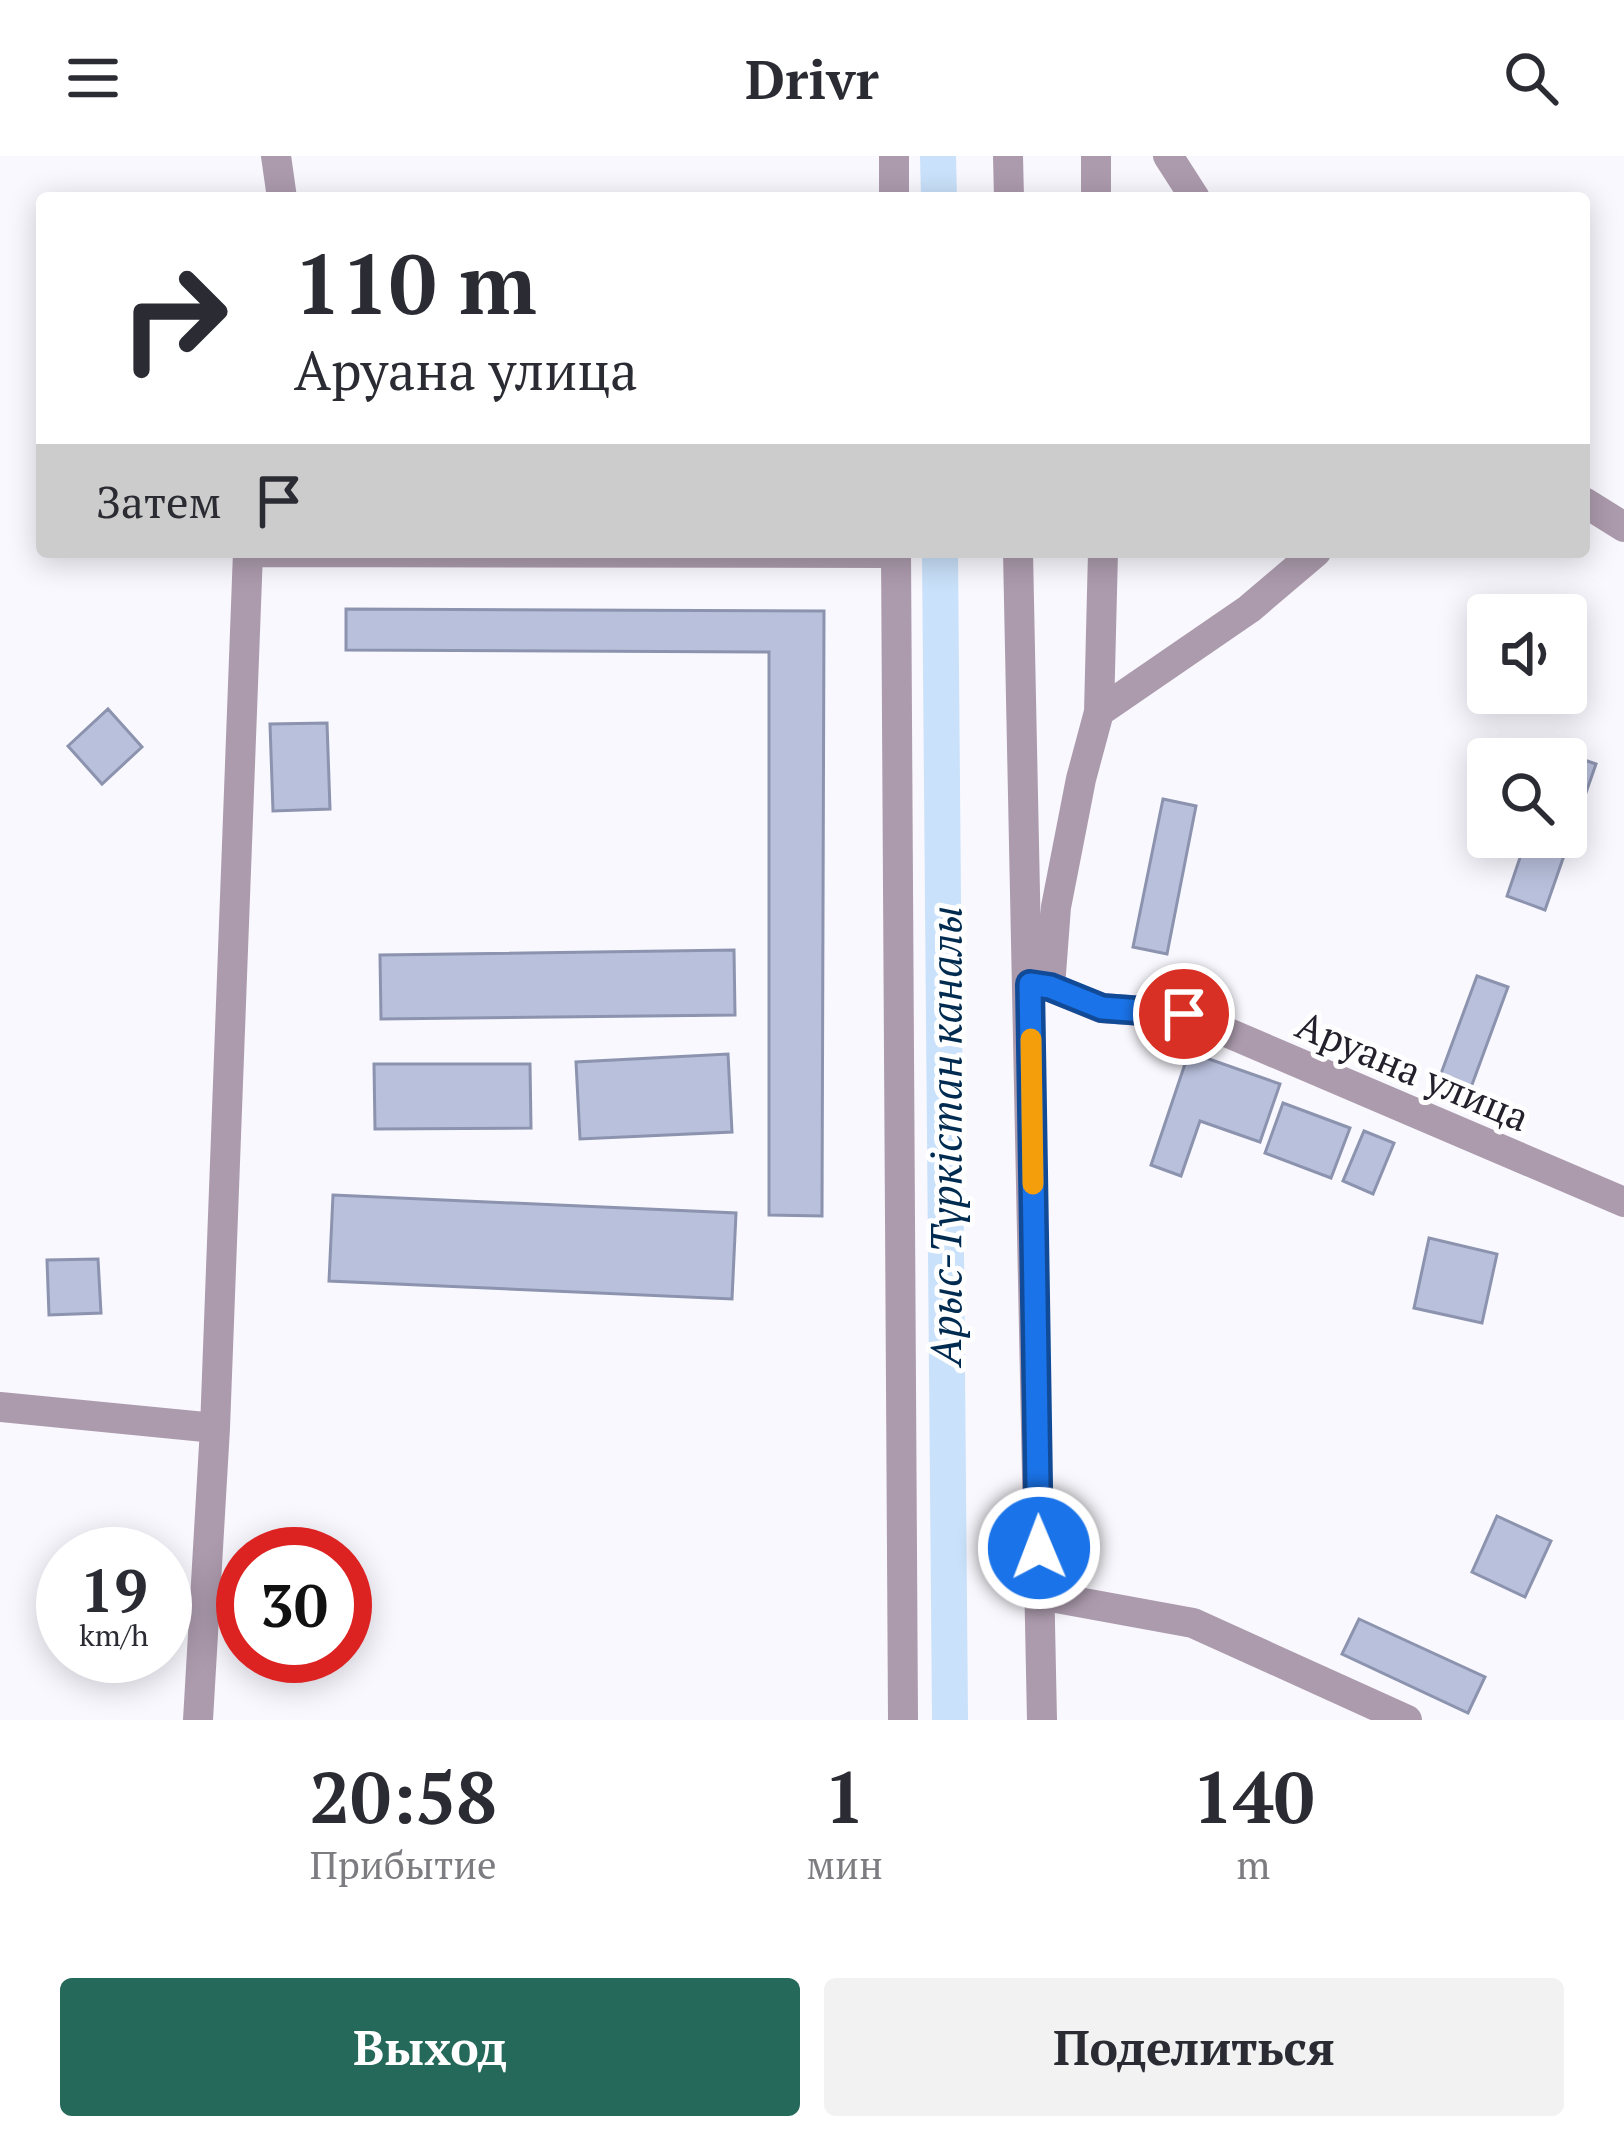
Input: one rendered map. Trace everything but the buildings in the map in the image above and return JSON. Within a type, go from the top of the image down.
[{"type":"street","points":[[276,156],[281,192]]},
{"type":"street","points":[[894,156],[894,192]]},
{"type":"street","points":[[1008,156],[1009,192]]},
{"type":"street","points":[[1096,156],[1096,192]]},
{"type":"street","points":[[1168,156],[1191,192]]},
{"type":"street","points":[[1590,506],[1624,527]]},
{"type":"street","points":[[197,1720],[215,1428],[248,558]]},
{"type":"street","points":[[896,558],[903,1720]]},
{"type":"street","points":[[1018,558],[1040,986],[1042,1720]]},
{"type":"street","points":[[1040,986],[1099,712],[1102,558]]},
{"type":"street","points":[[1099,712],[1249,609],[1309,558]]},
{"type":"street","name":"Аруана улица","points":[[1040,986],[1102,1008],[1184,1014],[1624,1202]]},
{"type":"street","points":[[0,1407],[215,1428]]},
{"type":"street","points":[[1040,1595],[1192,1623],[1407,1720]]},
{"type":"waterway","name":"Арыс-Түркістан каналы","points":[[938,156],[939,192]]},
{"type":"waterway","name":"Арыс-Түркістан каналы","points":[[940,558],[950,1720]]},
{"type":"slow traffic","points":[[1031,1039],[1033,1184]]},
{"type":"route","points":[[1039,1548],[1030,984],[1102,1008],[1184,1014]]}]
